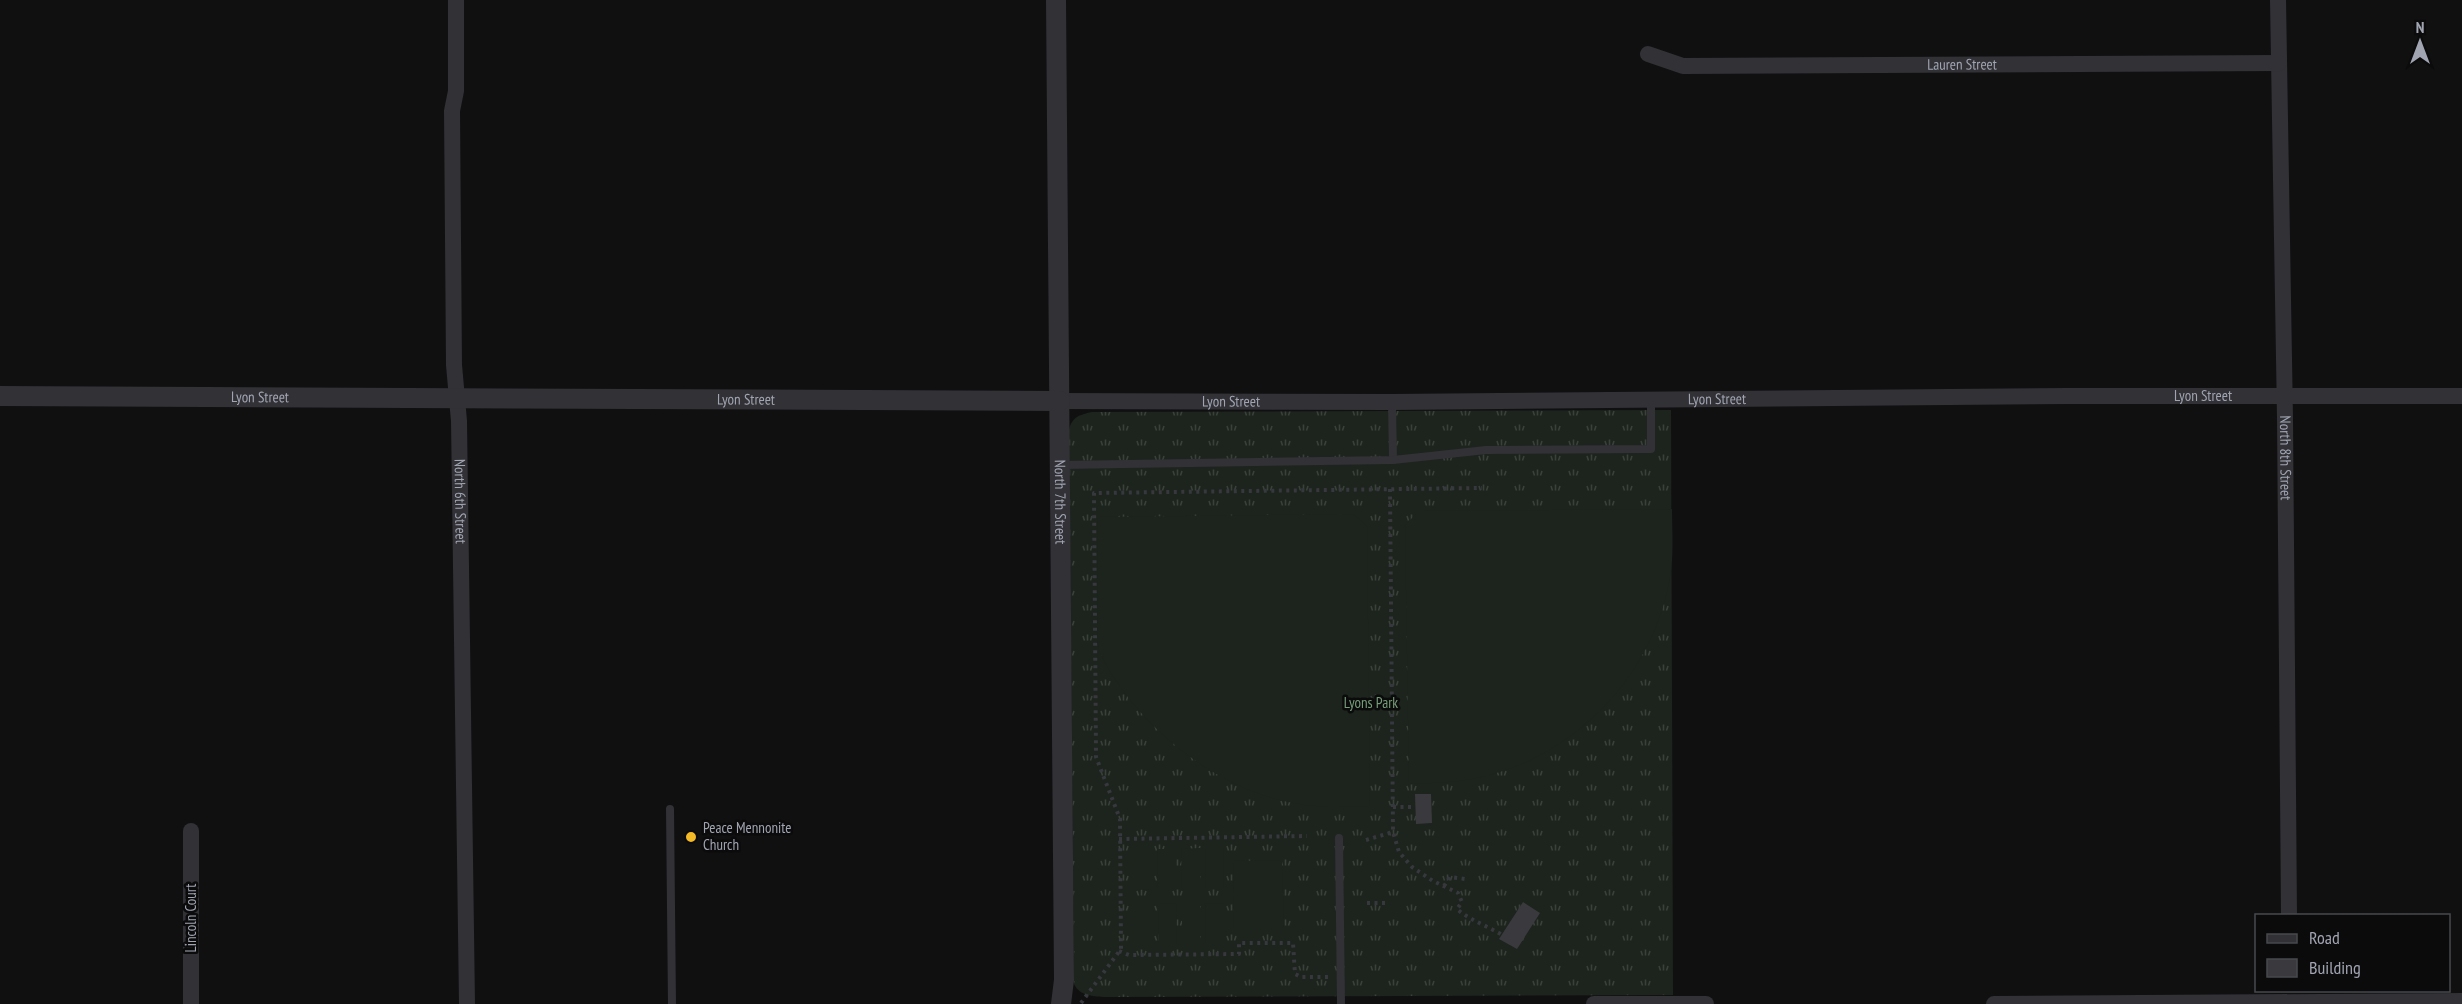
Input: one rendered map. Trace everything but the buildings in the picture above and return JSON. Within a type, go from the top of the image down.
[{"type":"street","name":"North 6th Street","points":[[456,0],[456,91],[452,111],[454,365],[458,398],[468,1004]]},
{"type":"street","name":"North 7th Street","points":[[1056,0],[1064,980],[1061,1004]]},
{"type":"street","name":"North 8th Street","points":[[2278,0],[2285,395],[2289,914]]},
{"type":"street","name":"Lauren Street","points":[[1647,54],[1683,66],[2279,63]]},
{"type":"street","name":"Lyon Street","points":[[0,396],[1392,402],[2285,395],[2462,396]]},
{"type":"street","name":"Lincoln Court","points":[[191,831],[191,1004]]},
{"type":"street","points":[[1994,1004],[2290,999],[2462,1001]]},
{"type":"street","points":[[1594,1004],[1706,1004]]},
{"type":"lane","points":[[1060,465],[1393,460],[1486,450],[1651,449],[1651,400]]},
{"type":"lane","points":[[1392,402],[1393,460]]},
{"type":"lane","points":[[670,809],[672,1004]]},
{"type":"lane","points":[[1339,838],[1341,1004]]},
{"type":"path","points":[[1081,1004],[1119,951],[1120,819],[1096,757],[1095,494],[1482,488]]},
{"type":"path","points":[[1390,489],[1393,832],[1395,843],[1405,859],[1421,874],[1458,893],[1462,902],[1457,909],[1502,935]]},
{"type":"path","points":[[1393,807],[1414,807]]},
{"type":"path","points":[[1366,840],[1393,832]]},
{"type":"path","points":[[1119,839],[1307,836]]},
{"type":"path","points":[[1444,886],[1450,877],[1465,879]]},
{"type":"path","points":[[1367,903],[1386,903]]},
{"type":"path","points":[[1119,951],[1129,955],[1239,954],[1239,944],[1293,943],[1293,970],[1298,976],[1341,977]]},
{"type":"green space","name":"Lyons Park","points":[[1671,410],[1673,995],[1104,997],[1087,995],[1077,988],[1074,984],[1069,430],[1074,419],[1092,412]]},
{"type":"green space","points":[[1672,509],[1671,569],[1661,614],[1646,648],[1627,680],[1602,708],[1575,733],[1543,753],[1509,769],[1472,779],[1409,784],[1405,525],[1419,511]]},
{"type":"green space","points":[[1353,514],[1367,526],[1370,806],[1312,806],[1269,797],[1224,778],[1182,751],[1146,718],[1111,674],[1097,641],[1097,517]]},
{"type":"green space","points":[[1200,848],[1200,889],[1182,889],[1181,849]]},
{"type":"green space","points":[[1205,848],[1223,848],[1224,889],[1206,889]]},
{"type":"green space","points":[[1134,849],[1152,849],[1152,889],[1134,890]]},
{"type":"green space","points":[[1157,849],[1176,849],[1176,889],[1158,889]]},
{"type":"green space","points":[[1282,860],[1284,928],[1234,928],[1233,861]]},
{"type":"green space","points":[[1176,903],[1177,944],[1159,944],[1158,904]]},
{"type":"green space","points":[[1224,903],[1224,944],[1206,944],[1205,904]]},
{"type":"green space","points":[[1135,904],[1153,904],[1153,944],[1135,944]]},
{"type":"green space","points":[[1182,904],[1200,904],[1200,944],[1182,944]]},
{"type":"place","name":"Peace Mennonite Church","points":[[691,837]]}]
